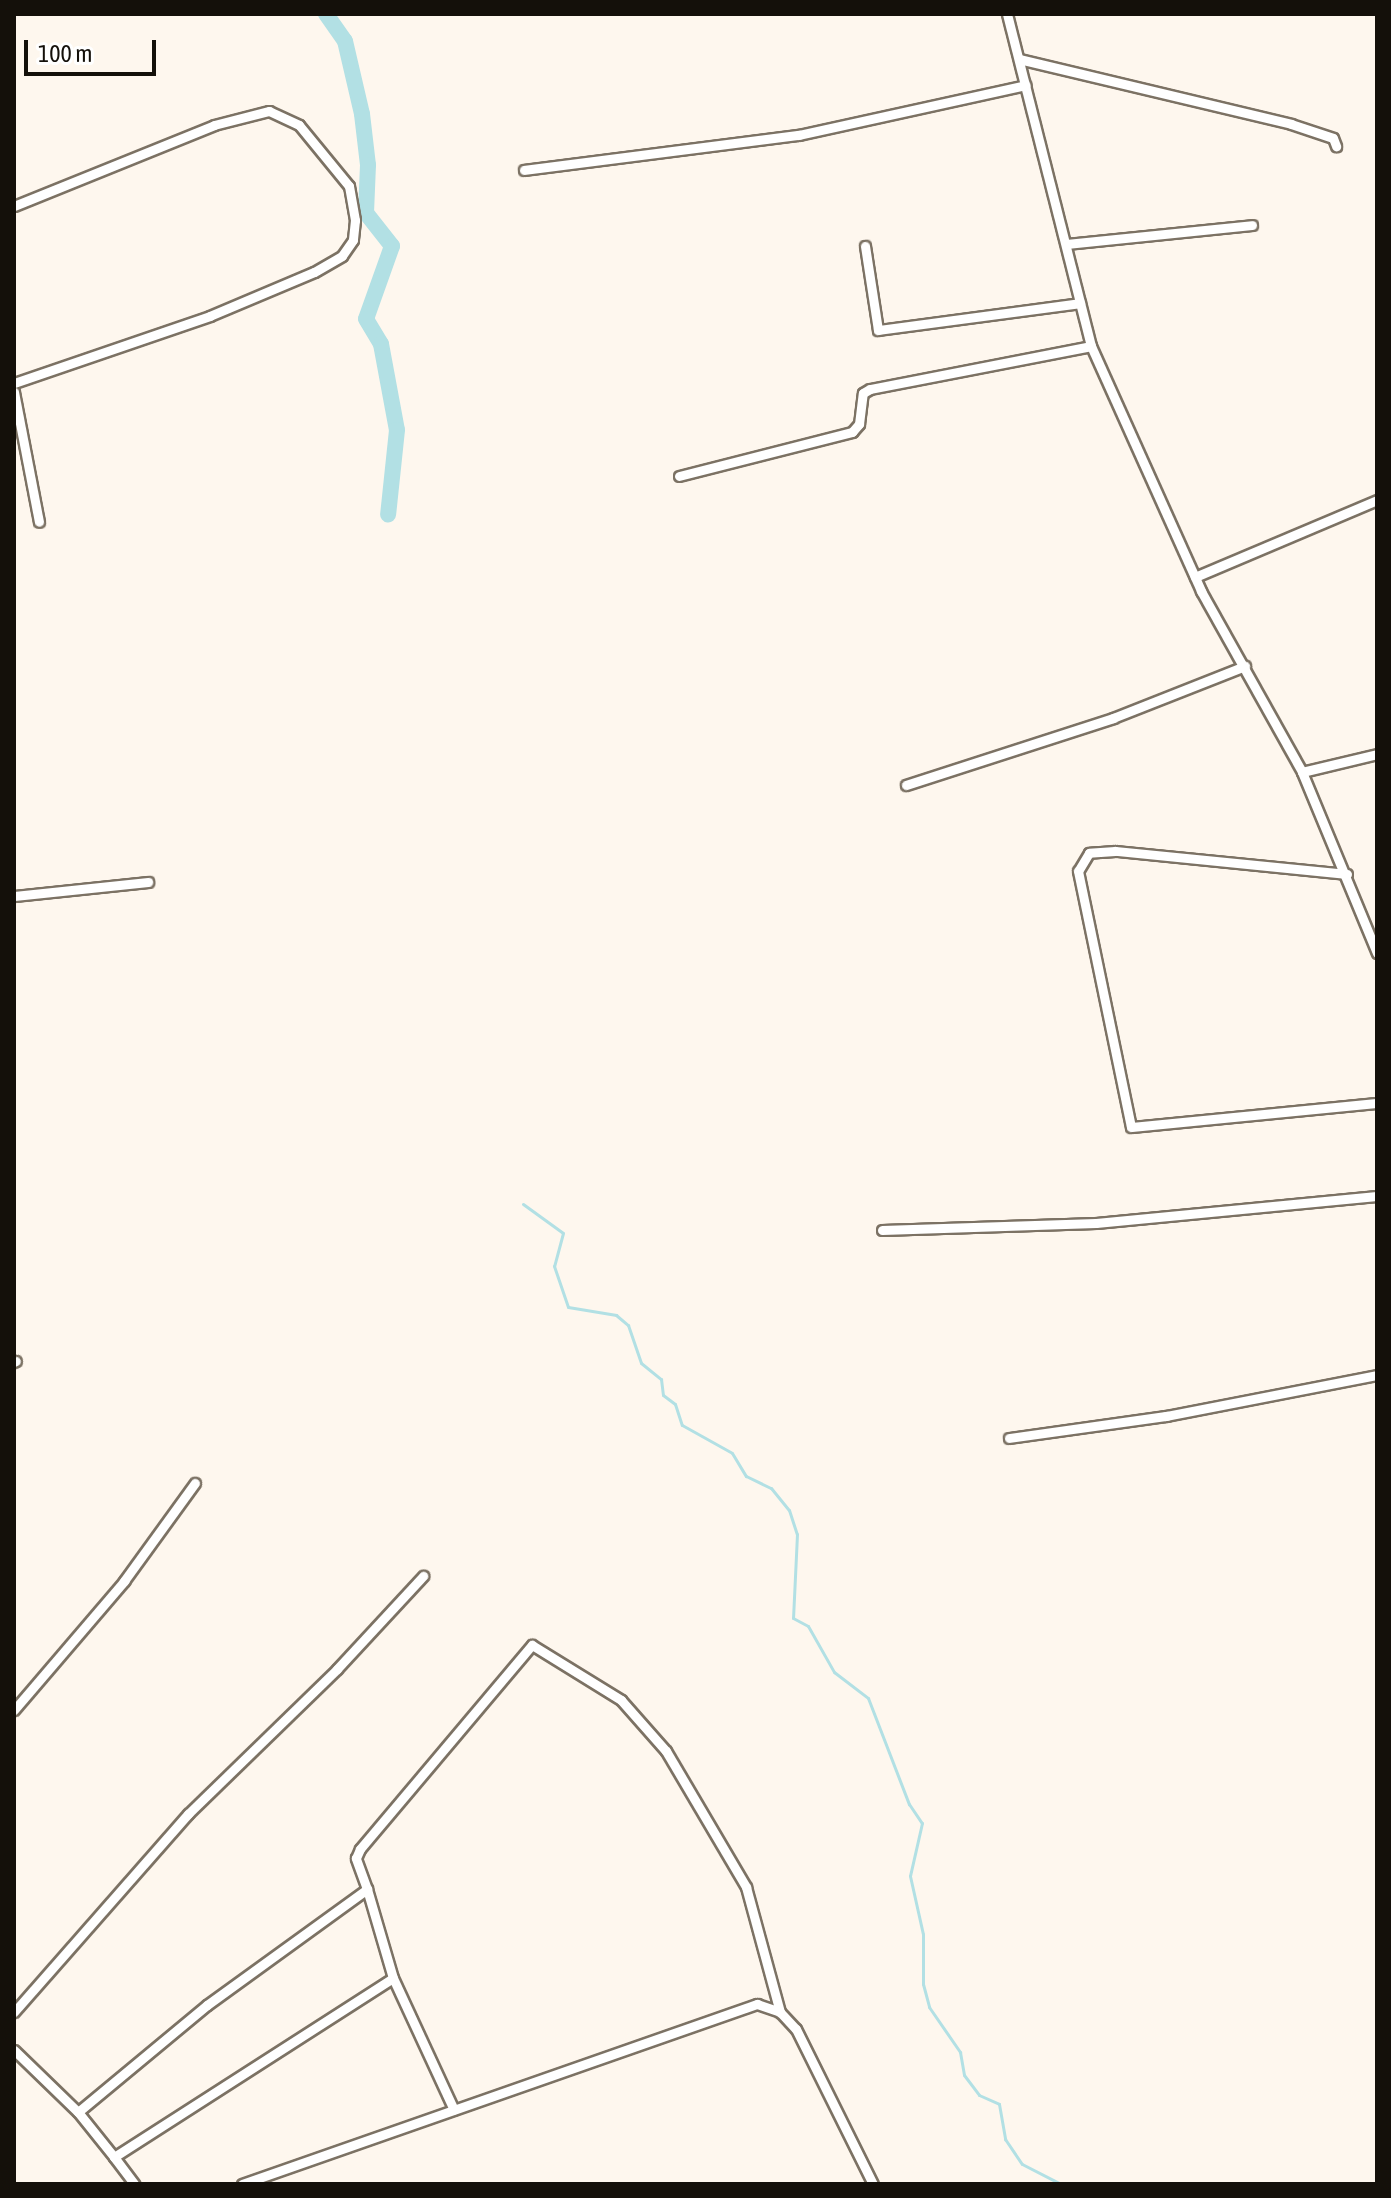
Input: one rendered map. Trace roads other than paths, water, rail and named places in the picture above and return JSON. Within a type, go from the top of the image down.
[{"type":"street","points":[[1007,14],[1091,346],[1195,577],[1302,772],[1347,874],[1377,953]]},
{"type":"street","points":[[1019,59],[1291,124],[1333,138],[1336,146]]},
{"type":"street","points":[[524,170],[799,135],[1026,85]]},
{"type":"street","points":[[14,206],[214,125],[269,111],[299,125],[349,186],[355,220],[353,240],[342,256],[314,272],[210,316],[14,383]]},
{"type":"street","points":[[1066,244],[1252,225]]},
{"type":"street","points":[[865,246],[878,330],[1080,303]]},
{"type":"street","points":[[679,476],[852,432],[859,424],[861,399],[870,389],[1091,346]]},
{"type":"street","points":[[14,392],[39,522]]},
{"type":"street","points":[[1195,577],[1377,500]]},
{"type":"street","points":[[906,785],[1113,718],[1245,666]]},
{"type":"street","points":[[1302,772],[1377,754]]},
{"type":"street","points":[[1347,874],[1115,851],[1089,853],[1078,871],[1131,1127],[1377,1103]]},
{"type":"street","points":[[14,896],[148,882]]},
{"type":"street","points":[[882,1230],[1096,1223],[1377,1196]]},
{"type":"street","points":[[1009,1438],[1166,1416],[1377,1375]]},
{"type":"street","points":[[14,1710],[124,1581],[195,1483]]},
{"type":"street","points":[[14,2012],[188,1814],[337,1669],[423,1576]]},
{"type":"street","points":[[454,2110],[393,1978],[356,1858],[360,1849],[528,1647],[539,1647],[621,1700],[666,1751],[699,1799],[746,1887],[780,2012],[804,2042],[873,2184]]},
{"type":"street","points":[[78,2112],[207,2005],[367,1889]]},
{"type":"street","points":[[114,2157],[393,1978]]},
{"type":"street","points":[[242,2184],[740,2007],[757,2004],[780,2012]]},
{"type":"street","points":[[14,2050],[78,2112],[134,2184]]},
{"type":"waterway","points":[[326,14],[345,41],[362,114],[368,165],[366,213],[392,246],[366,319],[381,344],[397,430],[388,515]]},
{"type":"waterway","points":[[523,1204],[563,1233],[554,1266],[568,1307],[616,1315],[628,1325],[641,1363],[661,1379],[663,1395],[675,1404],[682,1425],[732,1453],[746,1476],[771,1488],[789,1510],[797,1534],[793,1618],[808,1626],[834,1672],[868,1698],[909,1804],[922,1823],[910,1876],[923,1934],[923,1984],[929,2007],[960,2052],[964,2075],[979,2095],[999,2104],[1005,2139],[1022,2164],[1061,2184]]}]
